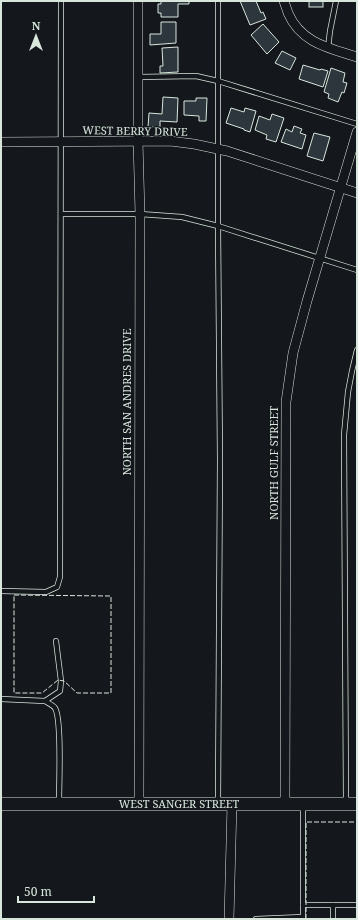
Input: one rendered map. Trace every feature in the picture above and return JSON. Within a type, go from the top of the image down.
[{"type":"main road","name":"WEST SANGER STREET","points":[[1,804],[351,804]]},
{"type":"street","name":"NORTH SAN ANDRES DRIVE","points":[[138,1],[138,142],[140,214],[139,804]]},
{"type":"street","points":[[284,1],[292,21],[306,37],[320,45],[357,57]]},
{"type":"street","name":"NORTH GULF STREET","points":[[285,804],[286,402],[293,353],[357,132]]},
{"type":"street","name":"WEST BERRY DRIVE","points":[[1,142],[176,142],[194,144],[218,149],[357,193]]},
{"type":"street","points":[[229,919],[232,804]]},
{"type":"lane","points":[[1,591],[46,592],[56,587],[60,577],[61,1]]},
{"type":"lane","points":[[218,1],[220,459],[218,804]]},
{"type":"lane","points":[[328,48],[336,1]]},
{"type":"lane","points":[[138,77],[196,76],[218,80],[357,124]]},
{"type":"lane","points":[[61,214],[140,214],[182,217],[218,226],[357,270]]},
{"type":"lane","points":[[351,804],[344,434],[348,392],[357,350]]},
{"type":"lane","points":[[1,699],[45,700],[60,691],[61,681],[56,641]]},
{"type":"lane","points":[[45,700],[55,708],[58,714],[59,804]]},
{"type":"lane","points":[[256,919],[303,918],[303,804]]},
{"type":"lane","points":[[333,905],[333,919]]},
{"type":"lane","points":[[303,906],[357,905]]},
{"type":"building","points":[[161,1],[189,1],[189,4],[178,4],[178,17],[161,17],[161,13],[158,13],[158,4],[161,4]]},
{"type":"building","points":[[240,1],[256,1],[261,13],[263,12],[266,19],[250,25]]},
{"type":"building","points":[[309,1],[323,1],[323,7],[309,7]]},
{"type":"building","points":[[161,22],[176,22],[176,43],[150,45],[150,34],[161,34]]},
{"type":"building","points":[[263,24],[279,42],[267,54],[251,35]]},
{"type":"building","points":[[178,47],[178,72],[160,73],[160,66],[163,66],[162,48]]},
{"type":"building","points":[[282,51],[296,58],[290,70],[275,63]]},
{"type":"building","points":[[303,65],[328,71],[323,87],[299,79]]},
{"type":"building","points":[[331,68],[345,73],[343,82],[347,83],[344,93],[342,92],[338,102],[328,98],[329,94],[324,92]]},
{"type":"building","points":[[163,97],[178,98],[177,122],[160,121],[160,127],[148,127],[149,113],[162,114]]},
{"type":"building","points":[[196,98],[207,98],[206,121],[199,121],[199,116],[184,115],[184,101],[196,101]]},
{"type":"building","points":[[231,108],[244,112],[245,108],[256,111],[250,132],[226,123]]},
{"type":"building","points":[[272,114],[284,118],[276,142],[266,139],[267,135],[255,130],[259,116],[270,120]]},
{"type":"building","points":[[294,126],[302,129],[300,133],[306,135],[302,149],[281,142],[286,129],[292,132]]},
{"type":"building","points":[[314,133],[330,137],[323,161],[307,156]]},
{"type":"fence","points":[[14,595],[111,596],[111,693],[77,693],[64,681],[58,680],[42,693],[14,693],[14,595]]},
{"type":"fence","points":[[306,919],[306,822],[357,822]]},
{"type":"fence","points":[[129,919],[135,919]]}]
